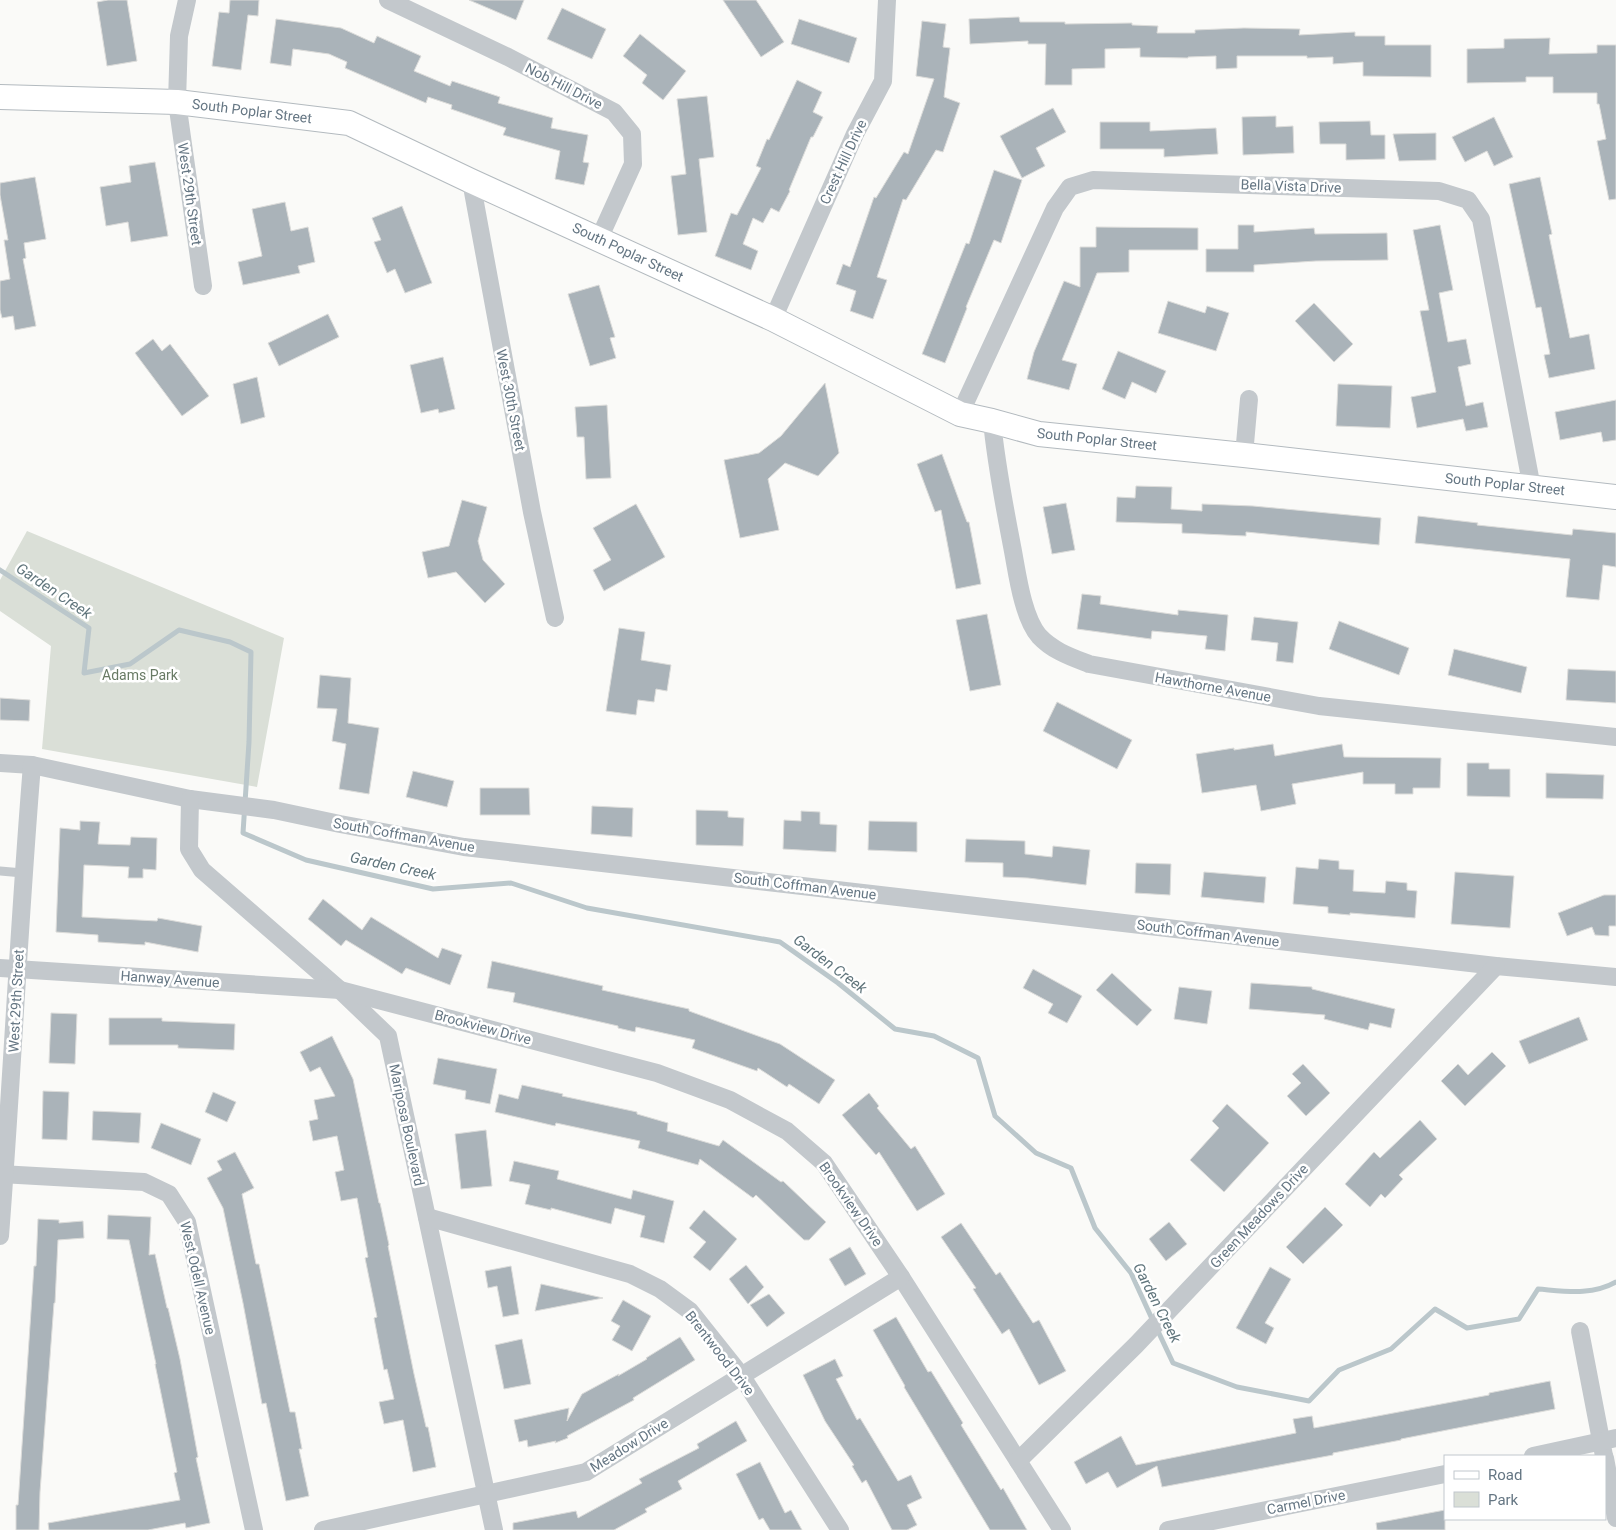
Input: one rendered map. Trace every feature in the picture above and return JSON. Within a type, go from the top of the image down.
[{"type":"main road","name":"South Poplar Street","points":[[0,97],[176,102],[349,123],[470,181],[773,318],[960,414],[1039,434],[1616,496]]},
{"type":"street","points":[[176,102],[179,36],[187,0]]},
{"type":"street","name":"Nob Hill Drive","points":[[388,0],[508,57],[614,112],[632,134],[633,164],[600,239]]},
{"type":"street","name":"Crest Hill Drive","points":[[773,318],[855,134],[882,81],[887,0]]},
{"type":"street","name":"West 29th Street","points":[[176,102],[203,286]]},
{"type":"street","name":"Bella Vista Drive","points":[[960,414],[1055,208],[1070,188],[1094,180],[1439,190],[1468,200],[1481,219],[1532,488]]},
{"type":"street","name":"West 30th Street","points":[[470,181],[532,512],[555,618]]},
{"type":"street","points":[[1244,455],[1249,399]]},
{"type":"street","name":"Hawthorne Avenue","points":[[992,421],[995,460],[1019,586],[1034,628],[1056,651],[1089,664],[1318,706],[1616,737]]},
{"type":"street","name":"South Coffman Avenue","points":[[0,763],[32,766],[190,799],[274,810],[464,847],[1496,966],[1616,977]]},
{"type":"street","name":"West 29th Street","points":[[0,1236],[8,968],[23,873],[32,766]]},
{"type":"street","name":"Mariposa Boulevard","points":[[190,799],[190,849],[202,870],[340,990],[388,1036],[494,1530]]},
{"type":"street","name":"Green Meadows Drive","points":[[1018,1461],[1136,1345],[1496,966]]},
{"type":"street","name":"Hanway Avenue","points":[[8,968],[340,990]]},
{"type":"street","name":"Brookview Drive","points":[[340,990],[657,1074],[730,1100],[786,1131],[824,1163],[902,1277],[1062,1530]]},
{"type":"street","name":"West Odell Avenue","points":[[2,1174],[144,1182],[169,1194],[187,1222],[254,1530]]},
{"type":"street","name":"Brentwood Drive","points":[[427,1217],[630,1274],[660,1290],[690,1311],[741,1375],[840,1530]]},
{"type":"street","name":"Meadow Drive","points":[[323,1530],[586,1472],[902,1277]]},
{"type":"street","points":[[1580,1331],[1607,1449],[1616,1518]]},
{"type":"street","points":[[1544,1455],[1607,1449]]},
{"type":"street","name":"Carmel Drive","points":[[1168,1530],[1444,1474]]},
{"type":"lane","points":[[0,871],[23,873]]},
{"type":"green space","name":"Adams Park","points":[[27,531],[284,638],[257,787],[42,749],[51,646],[0,611],[0,580]]},
{"type":"building","points":[[127,0],[137,61],[107,66],[97,2]]},
{"type":"building","points":[[230,0],[259,0],[258,16],[248,15],[241,70],[212,66],[219,12],[229,13]]},
{"type":"building","points":[[469,0],[524,0],[516,20]]},
{"type":"building","points":[[723,0],[756,0],[784,42],[761,57]]},
{"type":"building","points":[[562,8],[606,29],[592,59],[547,39]]},
{"type":"building","points":[[1019,17],[1020,22],[1065,22],[1065,24],[1132,23],[1132,25],[1158,26],[1157,33],[1195,33],[1195,30],[1244,28],[1300,29],[1299,35],[1355,32],[1355,36],[1385,36],[1385,45],[1431,45],[1431,77],[1363,76],[1363,62],[1333,64],[1333,57],[1307,58],[1307,56],[1237,56],[1237,68],[1216,69],[1216,56],[1188,58],[1140,57],[1140,48],[1105,49],[1105,68],[1072,69],[1072,85],[1045,85],[1046,44],[1028,44],[1028,41],[970,44],[969,19]]},
{"type":"building","points":[[276,19],[341,28],[374,43],[377,36],[421,56],[414,71],[450,86],[452,81],[500,97],[498,103],[553,118],[551,128],[588,135],[583,162],[589,163],[584,185],[555,179],[560,151],[503,135],[506,128],[451,109],[452,105],[428,97],[426,103],[345,68],[347,62],[329,54],[293,49],[291,66],[270,63]]},
{"type":"building","points":[[799,19],[857,38],[849,63],[791,44]]},
{"type":"building","points":[[922,21],[946,24],[943,47],[950,48],[944,97],[960,103],[943,152],[936,150],[906,200],[903,199],[877,277],[887,280],[873,319],[850,311],[856,291],[836,284],[843,264],[850,267],[874,197],[876,198],[904,152],[908,154],[934,79],[916,76]]},
{"type":"building","points":[[640,34],[686,71],[663,100],[642,83],[647,75],[623,56]]},
{"type":"building","points":[[1550,38],[1549,54],[1597,53],[1597,45],[1616,45],[1616,199],[1609,200],[1597,141],[1606,139],[1599,104],[1597,104],[1597,93],[1553,93],[1553,77],[1526,77],[1526,82],[1467,83],[1467,49],[1504,48],[1504,39]]},
{"type":"building","points":[[797,80],[822,92],[813,112],[823,117],[813,137],[811,137],[790,191],[779,212],[771,208],[763,223],[753,218],[743,244],[758,251],[751,270],[715,256],[731,213],[737,215],[761,168],[756,166],[767,139],[769,140]]},
{"type":"building","points":[[707,96],[714,157],[699,159],[707,232],[678,235],[671,176],[686,174],[677,99]]},
{"type":"building","points":[[1053,108],[1066,132],[1036,148],[1045,166],[1022,178],[1000,136]]},
{"type":"building","points":[[1276,116],[1276,127],[1293,126],[1294,153],[1243,155],[1242,117]]},
{"type":"building","points":[[1494,117],[1513,157],[1494,166],[1487,151],[1465,162],[1452,137]]},
{"type":"building","points":[[1370,121],[1371,135],[1385,135],[1385,159],[1346,160],[1346,144],[1320,144],[1319,122]]},
{"type":"building","points":[[1100,122],[1150,122],[1150,131],[1216,128],[1218,154],[1164,157],[1164,149],[1100,149]]},
{"type":"building","points":[[1436,133],[1436,160],[1399,161],[1393,134]]},
{"type":"building","points":[[155,162],[168,236],[131,242],[128,222],[106,226],[100,187],[131,182],[129,166]]},
{"type":"building","points":[[994,170],[1022,180],[1001,243],[994,240],[945,363],[922,354],[966,243],[969,244]]},
{"type":"building","points":[[35,177],[46,239],[24,243],[26,258],[23,259],[36,326],[15,330],[13,316],[2,318],[0,310],[0,281],[10,279],[4,240],[8,240],[0,195],[0,183]]},
{"type":"building","points":[[1540,177],[1552,234],[1549,235],[1570,338],[1589,334],[1595,369],[1549,378],[1544,355],[1550,354],[1541,307],[1536,308],[1509,184]]},
{"type":"building","points":[[285,202],[291,231],[308,227],[315,262],[298,266],[300,273],[243,285],[238,262],[262,256],[252,209]]},
{"type":"building","points":[[402,206],[432,283],[405,293],[395,269],[387,273],[374,242],[381,240],[372,218]]},
{"type":"building","points":[[1238,225],[1254,225],[1254,232],[1314,228],[1315,234],[1387,233],[1388,260],[1316,261],[1254,265],[1254,272],[1206,272],[1206,249],[1238,249]]},
{"type":"building","points":[[1440,225],[1453,290],[1439,293],[1448,342],[1466,339],[1471,364],[1458,367],[1466,406],[1483,402],[1488,427],[1466,431],[1463,419],[1417,428],[1411,397],[1436,392],[1420,311],[1429,310],[1413,230]]},
{"type":"building","points":[[1096,227],[1198,228],[1198,250],[1129,250],[1129,272],[1097,273],[1062,360],[1077,364],[1069,390],[1027,379],[1034,352],[1064,281],[1080,287],[1080,247],[1096,247]]},
{"type":"building","points":[[599,285],[615,337],[610,338],[616,358],[590,366],[568,294]]},
{"type":"building","points":[[1168,301],[1205,313],[1207,306],[1229,313],[1216,351],[1158,333]]},
{"type":"building","points":[[1314,303],[1353,344],[1334,362],[1295,321]]},
{"type":"building","points":[[328,314],[339,337],[279,366],[268,343]]},
{"type":"building","points":[[153,339],[162,351],[170,344],[209,396],[182,416],[135,353]]},
{"type":"building","points":[[1118,351],[1166,371],[1156,393],[1132,382],[1125,399],[1102,389]]},
{"type":"building","points":[[443,357],[455,409],[439,413],[438,409],[421,413],[410,365]]},
{"type":"building","points":[[257,377],[265,417],[241,424],[233,384]]},
{"type":"building","points":[[825,383],[839,453],[818,476],[785,463],[768,479],[779,530],[740,538],[724,460],[759,453],[781,436]]},
{"type":"building","points":[[1338,384],[1392,386],[1390,428],[1336,426]]},
{"type":"building","points":[[1616,400],[1616,440],[1603,442],[1601,432],[1560,440],[1555,412]]},
{"type":"building","points":[[607,405],[611,478],[586,479],[584,437],[577,437],[575,407]]},
{"type":"building","points":[[942,454],[967,522],[969,522],[981,584],[956,589],[941,510],[935,512],[917,464]]},
{"type":"building","points":[[1136,486],[1172,487],[1171,509],[1202,511],[1202,504],[1253,506],[1381,518],[1379,545],[1246,532],[1246,536],[1182,533],[1182,524],[1116,522],[1117,497],[1135,498]]},
{"type":"building","points":[[462,500],[487,507],[478,541],[483,560],[505,584],[485,603],[456,572],[428,578],[422,552],[449,546]]},
{"type":"building","points":[[1066,503],[1075,550],[1052,554],[1043,507]]},
{"type":"building","points":[[636,504],[665,557],[604,591],[593,570],[611,560],[593,528]]},
{"type":"building","points":[[1418,516],[1478,523],[1477,525],[1572,535],[1573,529],[1616,533],[1616,567],[1603,565],[1599,600],[1566,597],[1570,559],[1415,543]]},
{"type":"building","points":[[1082,594],[1101,596],[1100,604],[1178,615],[1178,610],[1228,615],[1225,651],[1205,649],[1207,636],[1152,631],[1151,639],[1077,629]]},
{"type":"building","points":[[987,614],[1001,685],[970,691],[956,620]]},
{"type":"building","points":[[1254,617],[1298,622],[1293,663],[1276,661],[1278,643],[1251,640]]},
{"type":"building","points":[[1339,621],[1409,648],[1399,675],[1329,649]]},
{"type":"building","points":[[619,628],[645,632],[641,660],[671,665],[667,691],[656,689],[654,702],[638,700],[636,715],[606,711]]},
{"type":"building","points":[[1454,649],[1527,667],[1521,693],[1448,675]]},
{"type":"building","points":[[1568,669],[1616,671],[1616,703],[1566,700]]},
{"type":"building","points":[[320,675],[351,678],[348,723],[379,728],[369,794],[339,789],[346,744],[332,741],[337,709],[317,708]]},
{"type":"building","points":[[0,698],[30,700],[29,721],[0,720]]},
{"type":"building","points":[[1057,702],[1132,740],[1117,769],[1043,731]]},
{"type":"building","points":[[1273,744],[1275,756],[1342,744],[1344,757],[1441,758],[1440,788],[1413,788],[1413,794],[1395,794],[1395,784],[1363,784],[1363,772],[1292,784],[1296,804],[1261,811],[1256,785],[1202,793],[1196,754]]},
{"type":"building","points":[[1467,763],[1489,763],[1489,769],[1510,769],[1510,797],[1467,796]]},
{"type":"building","points":[[413,771],[454,781],[447,807],[406,797]]},
{"type":"building","points":[[1546,773],[1604,775],[1603,799],[1546,798]]},
{"type":"building","points":[[480,788],[529,788],[530,815],[480,815]]},
{"type":"building","points":[[592,806],[633,808],[632,837],[591,834]]},
{"type":"building","points":[[696,810],[728,811],[728,817],[744,818],[743,846],[696,845]]},
{"type":"building","points":[[801,811],[820,812],[820,824],[837,825],[836,852],[783,849],[784,820],[801,821]]},
{"type":"building","points":[[80,821],[100,822],[98,844],[130,845],[131,837],[157,838],[156,870],[143,869],[143,878],[128,878],[129,867],[84,865],[82,917],[157,921],[158,918],[202,926],[198,952],[145,942],[145,945],[98,942],[98,935],[56,932],[60,828],[80,830]]},
{"type":"building","points":[[869,821],[917,822],[917,852],[868,850]]},
{"type":"building","points":[[966,839],[1025,841],[1025,854],[1052,857],[1053,846],[1090,850],[1086,885],[1003,877],[1003,863],[965,862]]},
{"type":"building","points":[[1319,859],[1339,861],[1339,869],[1354,870],[1353,891],[1385,893],[1386,881],[1407,883],[1407,890],[1417,891],[1415,918],[1328,913],[1328,907],[1293,904],[1296,867],[1318,869]]},
{"type":"building","points":[[1136,863],[1171,864],[1170,895],[1135,893]]},
{"type":"building","points":[[1204,872],[1266,877],[1264,903],[1201,897]]},
{"type":"building","points":[[1455,872],[1514,876],[1510,928],[1451,924]]},
{"type":"building","points":[[1604,895],[1616,895],[1616,926],[1609,926],[1609,936],[1595,935],[1592,927],[1567,936],[1558,913]]},
{"type":"building","points":[[323,899],[362,930],[371,917],[438,958],[442,948],[462,955],[450,985],[406,968],[402,974],[346,940],[341,946],[308,919]]},
{"type":"building","points":[[492,961],[603,986],[602,990],[689,1009],[689,1011],[780,1044],[835,1080],[819,1104],[789,1084],[787,1087],[758,1068],[757,1071],[692,1048],[695,1040],[636,1027],[635,1032],[618,1028],[618,1026],[513,1002],[515,993],[487,988]]},
{"type":"building","points":[[1033,969],[1082,996],[1067,1023],[1048,1013],[1053,1004],[1023,988]]},
{"type":"building","points":[[1112,973],[1152,1010],[1137,1026],[1096,990]]},
{"type":"building","points":[[1251,983],[1312,987],[1312,989],[1395,1009],[1391,1028],[1370,1023],[1368,1030],[1324,1019],[1325,1015],[1249,1009]]},
{"type":"building","points":[[1179,987],[1212,991],[1207,1024],[1174,1019]]},
{"type":"building","points":[[51,1013],[77,1014],[75,1064],[49,1063]]},
{"type":"building","points":[[1579,1017],[1588,1040],[1529,1064],[1519,1041]]},
{"type":"building","points":[[109,1018],[162,1018],[162,1021],[235,1024],[234,1050],[178,1048],[178,1045],[109,1045]]},
{"type":"building","points":[[332,1036],[353,1079],[389,1245],[414,1374],[436,1467],[413,1472],[403,1420],[384,1424],[379,1402],[394,1399],[387,1369],[384,1370],[374,1318],[377,1317],[365,1258],[368,1257],[357,1198],[341,1201],[335,1172],[344,1170],[337,1136],[313,1141],[309,1121],[318,1119],[314,1100],[335,1096],[320,1067],[310,1072],[300,1052]]},
{"type":"building","points":[[1492,1052],[1506,1066],[1465,1106],[1441,1081],[1458,1064],[1468,1075]]},
{"type":"building","points":[[438,1058],[497,1069],[490,1104],[465,1099],[466,1091],[433,1084]]},
{"type":"building","points":[[1303,1064],[1330,1093],[1306,1116],[1287,1096],[1301,1083],[1292,1074]]},
{"type":"building","points":[[522,1085],[563,1094],[562,1096],[637,1112],[637,1114],[668,1123],[667,1131],[719,1146],[723,1140],[781,1182],[783,1181],[826,1222],[809,1240],[804,1240],[756,1195],[753,1198],[700,1159],[698,1165],[638,1148],[640,1141],[556,1123],[555,1126],[495,1112],[499,1094],[518,1099]]},
{"type":"building","points":[[43,1091],[69,1092],[67,1140],[42,1139]]},
{"type":"building","points":[[213,1092],[236,1102],[227,1122],[205,1112]]},
{"type":"building","points":[[869,1093],[879,1106],[877,1108],[911,1149],[915,1146],[945,1194],[917,1211],[879,1152],[876,1155],[842,1115]]},
{"type":"building","points":[[1227,1104],[1269,1143],[1224,1192],[1190,1160],[1219,1128],[1212,1121]]},
{"type":"building","points":[[93,1111],[141,1113],[139,1143],[92,1140]]},
{"type":"building","points":[[1420,1120],[1437,1139],[1399,1175],[1403,1179],[1385,1198],[1381,1194],[1370,1207],[1345,1184],[1374,1152],[1380,1158]]},
{"type":"building","points":[[161,1123],[201,1139],[191,1165],[151,1148]]},
{"type":"building","points":[[486,1130],[492,1186],[461,1189],[455,1134]]},
{"type":"building","points":[[235,1152],[254,1188],[242,1194],[256,1264],[259,1264],[290,1412],[295,1412],[302,1449],[299,1449],[309,1496],[286,1501],[266,1403],[262,1404],[223,1208],[207,1178],[222,1170],[217,1161]]},
{"type":"building","points":[[514,1161],[559,1171],[557,1179],[631,1199],[633,1190],[674,1201],[664,1243],[640,1237],[645,1216],[615,1208],[611,1224],[551,1208],[551,1210],[525,1204],[530,1185],[509,1181]]},
{"type":"building","points":[[1325,1207],[1343,1225],[1303,1264],[1286,1247]]},
{"type":"building","points":[[704,1210],[737,1239],[710,1271],[693,1257],[706,1242],[689,1228]]},
{"type":"building","points":[[108,1215],[151,1217],[149,1255],[155,1254],[180,1359],[198,1457],[196,1458],[210,1523],[186,1528],[185,1523],[148,1530],[49,1530],[48,1523],[180,1500],[174,1473],[177,1472],[156,1364],[129,1240],[107,1239]]},
{"type":"building","points":[[38,1219],[59,1220],[59,1223],[83,1221],[84,1238],[58,1240],[39,1530],[16,1530],[16,1505],[18,1505]]},
{"type":"building","points":[[1169,1222],[1187,1244],[1166,1261],[1149,1239]]},
{"type":"building","points":[[961,1223],[996,1275],[1000,1272],[1033,1323],[1039,1320],[1066,1371],[1039,1385],[1009,1329],[1002,1334],[973,1289],[976,1288],[941,1237]]},
{"type":"building","points":[[850,1247],[866,1274],[845,1286],[829,1259]]},
{"type":"building","points":[[746,1265],[764,1287],[748,1304],[729,1279]]},
{"type":"building","points":[[511,1266],[519,1314],[503,1317],[497,1286],[488,1288],[485,1271]]},
{"type":"building","points":[[1270,1267],[1291,1279],[1265,1323],[1274,1328],[1266,1344],[1236,1328]]},
{"type":"building","points":[[541,1284],[603,1298],[535,1311]]},
{"type":"building","points":[[769,1294],[785,1313],[767,1327],[750,1305]]},
{"type":"building","points":[[623,1300],[651,1316],[632,1351],[612,1340],[620,1326],[611,1321]]},
{"type":"building","points":[[896,1317],[928,1372],[931,1371],[963,1423],[961,1425],[1001,1490],[1003,1488],[1027,1530],[990,1530],[904,1387],[873,1330]]},
{"type":"building","points":[[680,1337],[695,1360],[633,1398],[634,1400],[567,1436],[568,1438],[555,1443],[556,1441],[528,1447],[527,1440],[519,1442],[514,1420],[569,1408],[567,1421],[582,1394],[619,1374],[618,1376]]},
{"type":"building","points":[[522,1339],[531,1384],[504,1389],[495,1345]]},
{"type":"building","points":[[835,1359],[843,1376],[836,1379],[857,1420],[860,1418],[898,1481],[911,1475],[922,1498],[907,1505],[917,1525],[907,1530],[892,1530],[866,1480],[862,1483],[852,1466],[854,1465],[825,1421],[803,1375]]},
{"type":"building","points":[[1550,1381],[1555,1409],[1333,1453],[1333,1455],[1162,1487],[1157,1466],[1117,1488],[1108,1472],[1086,1484],[1074,1462],[1121,1436],[1136,1465],[1296,1433],[1293,1419],[1312,1416],[1314,1428],[1489,1395],[1489,1393]]},
{"type":"building","points":[[736,1421],[747,1441],[678,1481],[682,1489],[645,1509],[647,1512],[614,1530],[513,1530],[513,1523],[576,1511],[578,1518],[642,1483],[639,1479],[699,1448],[697,1444]]},
{"type":"building","points":[[760,1462],[785,1513],[791,1510],[802,1530],[770,1530],[763,1518],[759,1520],[736,1474]]},
{"type":"building","points":[[1444,1510],[1445,1530],[1377,1530],[1376,1523]]},
{"type":"waterway","name":"Garden Creek","points":[[0,570],[89,628],[84,673],[130,664],[179,630],[230,642],[251,652],[249,742],[243,833],[306,860],[433,889],[511,883],[587,908],[780,942],[838,983],[895,1029],[934,1036],[978,1058],[995,1116],[1036,1153],[1071,1168],[1095,1228],[1131,1273],[1153,1321]]},
{"type":"waterway","name":"Garden Creek","points":[[1157,1329],[1173,1363],[1237,1387],[1309,1401],[1339,1370],[1391,1349],[1435,1309],[1467,1328],[1519,1319],[1538,1289],[1588,1291],[1616,1282]]}]
